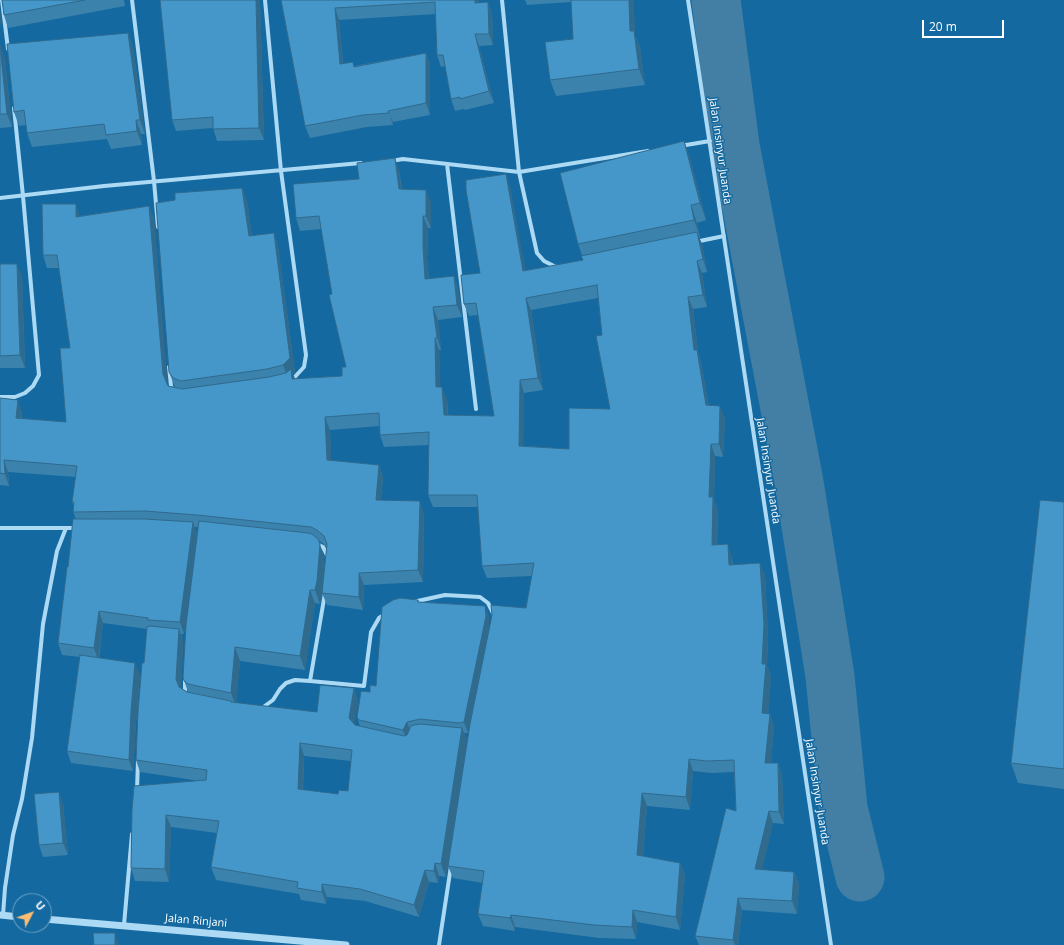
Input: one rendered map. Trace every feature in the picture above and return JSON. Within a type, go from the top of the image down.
[{"type":"street","points":[[2,0],[8,55]]},
{"type":"street","points":[[132,0],[154,181],[158,228]]},
{"type":"street","points":[[265,0],[281,171],[306,356],[304,367],[290,382]]},
{"type":"street","points":[[502,0],[519,172],[537,253],[544,261],[553,267],[563,269]]},
{"type":"street","name":"Jalan Insinyur Juanda","points":[[688,0],[831,945]]},
{"type":"street","points":[[0,397],[15,398],[25,393],[33,386],[39,376],[13,102]]},
{"type":"street","points":[[672,147],[710,141]]},
{"type":"street","points":[[389,161],[403,160],[519,172],[656,150]]},
{"type":"street","points":[[0,198],[154,181],[366,163]]},
{"type":"street","points":[[447,164],[476,409]]},
{"type":"street","points":[[693,242],[724,236]]},
{"type":"street","points":[[169,362],[171,386],[175,395]]},
{"type":"street","points":[[0,528],[81,528]]},
{"type":"street","points":[[12,916],[1,915],[13,835],[22,799],[32,738],[44,624],[57,551],[66,528]]},
{"type":"street","points":[[314,543],[323,548],[328,557],[328,562]]},
{"type":"street","points":[[310,680],[325,588]]},
{"type":"street","points":[[408,604],[445,596],[480,597],[488,603],[492,610],[493,616]]},
{"type":"street","points":[[363,693],[371,632],[379,618],[389,612]]},
{"type":"street","points":[[185,674],[184,691],[186,697],[192,701]]},
{"type":"street","points":[[258,710],[273,700],[286,683],[295,680],[310,680],[364,686]]},
{"type":"street","points":[[136,791],[138,754]]},
{"type":"street","points":[[124,925],[132,831]]},
{"type":"street","points":[[439,945],[452,858]]},
{"type":"street","name":"Jalan Rinjani","points":[[52,920],[320,944],[346,945]]},
{"type":"building","points":[[2,0],[85,0],[4,15]]},
{"type":"building","points":[[160,0],[256,0],[259,128],[213,129],[213,117],[172,120]]},
{"type":"building","points":[[281,0],[475,0],[475,3],[488,2],[489,34],[475,34],[489,91],[460,99],[460,97],[451,99],[443,55],[437,55],[435,2],[335,8],[340,64],[353,62],[354,67],[426,53],[426,103],[388,111],[389,113],[363,115],[305,126]]},
{"type":"building","points":[[571,0],[629,0],[630,31],[634,31],[639,69],[550,80],[545,42],[573,39]]},
{"type":"building","points":[[128,33],[140,120],[136,120],[137,131],[106,135],[104,124],[27,133],[24,110],[14,112],[7,44]]},
{"type":"building","points":[[0,46],[7,114],[0,114]]},
{"type":"building","points":[[684,141],[700,203],[691,205],[694,220],[578,244],[560,173]]},
{"type":"building","points":[[395,158],[399,189],[426,190],[426,216],[423,216],[425,279],[454,276],[457,305],[433,307],[437,337],[435,338],[436,387],[442,387],[444,415],[494,416],[476,303],[464,304],[461,275],[480,273],[466,190],[466,180],[506,174],[523,271],[583,260],[581,256],[697,232],[703,259],[697,261],[703,295],[688,297],[694,350],[697,350],[706,405],[720,406],[719,444],[711,444],[709,497],[713,497],[712,545],[728,544],[729,565],[760,563],[764,624],[762,664],[766,664],[762,713],[770,714],[765,763],[778,763],[779,812],[769,811],[755,869],[794,872],[792,901],[738,898],[733,940],[695,936],[726,808],[736,811],[734,760],[707,761],[689,759],[686,797],[642,793],[637,855],[680,863],[676,917],[633,910],[632,927],[594,925],[511,915],[510,918],[478,914],[484,871],[448,866],[470,724],[492,615],[491,605],[526,608],[534,563],[482,566],[477,495],[428,495],[429,432],[380,435],[379,413],[325,417],[327,460],[379,465],[376,500],[420,501],[418,570],[359,573],[359,597],[322,593],[327,544],[324,536],[311,527],[145,511],[73,512],[74,502],[72,502],[77,466],[4,460],[5,474],[0,473],[0,398],[18,400],[16,418],[66,422],[60,348],[70,348],[57,255],[43,255],[42,204],[76,204],[76,217],[149,206],[163,374],[168,386],[182,389],[269,377],[286,373],[291,369],[292,379],[342,376],[342,367],[346,367],[329,295],[332,294],[319,216],[296,218],[293,184],[359,179],[357,163]],"holes":[[[597,285],[602,335],[596,336],[610,409],[569,408],[569,449],[519,446],[520,380],[538,378],[526,298]]]},
{"type":"building","points":[[242,188],[249,236],[274,233],[290,358],[283,365],[267,369],[181,381],[173,378],[169,372],[156,203],[175,200],[175,193]]},
{"type":"building","points":[[0,264],[17,264],[20,355],[0,356]]},
{"type":"building","points":[[1040,500],[1064,502],[1064,769],[1011,763]]},
{"type":"building","points":[[73,519],[145,519],[193,522],[180,622],[148,620],[148,618],[99,611],[94,648],[58,643]]},
{"type":"building","points":[[199,521],[308,533],[312,534],[318,539],[320,544],[317,581],[315,590],[310,590],[300,656],[235,647],[231,693],[188,684],[184,681],[183,677],[186,625]]},
{"type":"building","points":[[400,598],[418,600],[418,602],[485,606],[486,616],[464,722],[459,723],[420,719],[407,722],[403,730],[359,720],[357,717],[361,691],[370,692],[370,685],[376,686],[382,607],[393,600]]},
{"type":"building","points":[[147,627],[179,629],[176,679],[179,687],[187,692],[231,702],[317,712],[320,685],[354,688],[349,718],[355,725],[404,736],[407,735],[411,726],[420,724],[462,728],[441,864],[435,863],[434,871],[425,870],[414,905],[360,889],[322,884],[322,892],[297,888],[298,882],[211,867],[219,821],[166,815],[165,869],[131,868],[134,786],[206,780],[207,770],[136,760],[138,711]],"holes":[[[300,743],[352,750],[348,791],[339,790],[338,794],[298,789]]]},
{"type":"building","points":[[80,655],[135,663],[129,760],[67,751]]},
{"type":"building","points":[[59,792],[63,843],[39,845],[34,794]]},
{"type":"building","points":[[93,933],[115,933],[115,945],[94,945]]},
{"type":"waterway","points":[[716,0],[735,145],[799,482],[830,676],[843,808],[860,877]]}]
